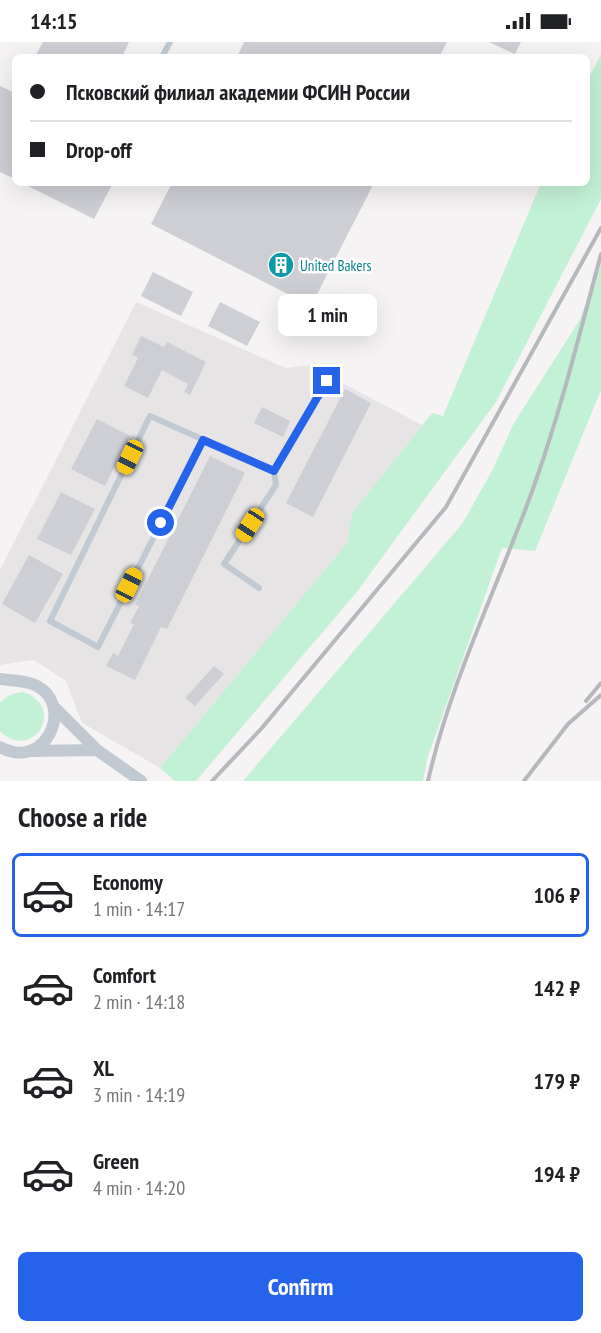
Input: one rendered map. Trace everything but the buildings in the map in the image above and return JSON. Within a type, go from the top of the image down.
[{"type":"street","points":[[0,679],[27,682],[39,687],[48,695],[54,707],[97,750],[141,781]]},
{"type":"street","points":[[0,687],[14,682]]},
{"type":"street","points":[[30,751],[43,744],[52,732],[55,719],[54,707]]},
{"type":"street","points":[[0,747],[14,753],[97,750]]},
{"type":"lane","points":[[259,588],[224,564],[276,485],[274,471],[327,381]]},
{"type":"lane","points":[[203,440],[98,647],[50,621],[150,416],[274,471]]},
{"type":"shaded area","points":[[136,302],[286,368],[308,365],[422,425],[352,513],[348,542],[160,768],[82,723],[66,681],[34,660],[0,665],[0,570]]},
{"type":"green space","points":[[601,54],[601,199],[496,402],[356,593],[196,781],[175,781],[160,768],[348,542],[352,513],[432,413],[443,416],[540,186],[590,186],[590,76]]},
{"type":"green space","points":[[601,264],[601,390],[535,551],[502,548],[428,756],[423,781],[243,781],[462,524],[492,471],[514,423],[579,321]]},
{"type":"green space","points":[[23,692],[36,699],[43,709],[44,719],[40,729],[33,737],[23,741],[12,739],[0,731],[0,703],[10,695]]},
{"type":"railway","points":[[212,781],[261,729],[446,507],[601,228]]},
{"type":"railway","points":[[428,781],[462,669],[544,457],[601,254]]},
{"type":"railway","points":[[586,701],[601,683]]},
{"type":"railway","points":[[524,781],[568,724],[601,695]]},
{"type":"place","name":"United Bakers","points":[[281,265]]},
{"type":"route","points":[[161,523],[203,440],[274,471],[327,381]]}]
